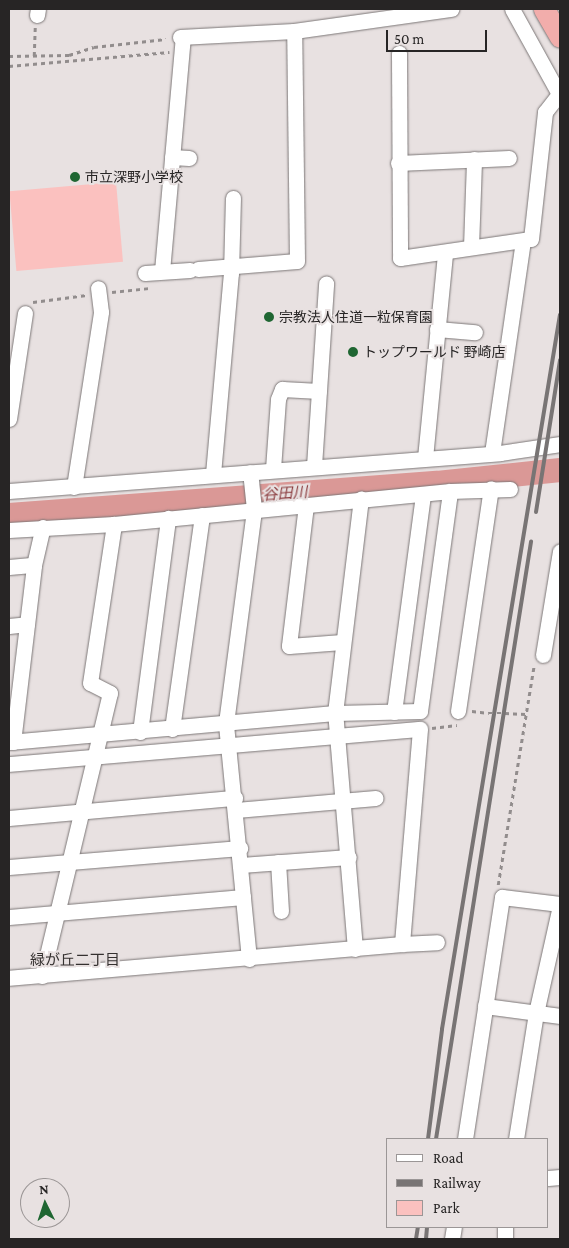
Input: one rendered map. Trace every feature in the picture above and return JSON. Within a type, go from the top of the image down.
[{"type":"highway","points":[[544,9],[560,37]]},
{"type":"street","points":[[162,271],[182,37],[294,31],[451,9]]},
{"type":"street","points":[[399,53],[398,163],[400,258],[531,239],[545,112],[559,94],[512,9]]},
{"type":"street","points":[[145,273],[194,269],[230,273],[297,261],[294,31]]},
{"type":"street","points":[[172,157],[189,158]]},
{"type":"street","points":[[398,163],[509,158]]},
{"type":"street","points":[[471,247],[474,159]]},
{"type":"street","points":[[213,474],[226,294],[230,273],[233,198]]},
{"type":"street","points":[[492,453],[523,241]]},
{"type":"street","points":[[425,458],[444,253]]},
{"type":"street","points":[[314,466],[326,283]]},
{"type":"street","points":[[74,487],[101,312],[98,291]]},
{"type":"street","points":[[9,411],[26,308]]},
{"type":"street","points":[[437,329],[475,332]]},
{"type":"street","points":[[274,469],[278,399],[282,388],[319,391]]},
{"type":"street","points":[[9,491],[492,453],[560,444]]},
{"type":"street","points":[[249,959],[240,848],[226,723],[254,509],[250,472]]},
{"type":"street","points":[[458,711],[491,488]]},
{"type":"street","points":[[9,530],[114,524],[450,491],[491,488],[510,489]]},
{"type":"street","points":[[43,527],[34,565],[27,624],[14,684],[11,742],[140,732],[335,713],[420,711],[450,491]]},
{"type":"street","points":[[394,712],[423,494]]},
{"type":"street","points":[[355,949],[349,857],[335,713],[342,642],[361,499]]},
{"type":"street","points":[[306,505],[289,646],[342,642]]},
{"type":"street","points":[[172,729],[202,515]]},
{"type":"street","points":[[140,732],[168,518]]},
{"type":"street","points":[[42,976],[60,912],[102,735],[110,693],[90,684],[114,524]]},
{"type":"street","points":[[543,655],[560,551]]},
{"type":"street","points":[[9,567],[34,565]]},
{"type":"street","points":[[9,626],[27,624]]},
{"type":"street","points":[[9,764],[420,729],[402,944]]},
{"type":"street","points":[[9,818],[235,804],[344,801],[375,798]]},
{"type":"street","points":[[9,867],[240,848]]},
{"type":"street","points":[[241,865],[349,857]]},
{"type":"street","points":[[278,862],[281,911]]},
{"type":"street","points":[[9,916],[243,897]]},
{"type":"street","points":[[464,1138],[502,897],[560,905],[536,1013],[516,1138]]},
{"type":"street","points":[[9,978],[436,942]]},
{"type":"street","points":[[485,1006],[560,1016]]},
{"type":"path","points":[[9,56],[69,55],[94,47],[182,37]]},
{"type":"path","points":[[9,66],[168,52],[182,37]]},
{"type":"path","points":[[33,42],[34,56]]},
{"type":"path","points":[[26,308],[98,291]]},
{"type":"path","points":[[502,897],[497,891],[535,657],[543,655]]},
{"type":"path","points":[[420,729],[461,725],[458,711],[526,714]]},
{"type":"green space","points":[[116,182],[123,262],[16,271],[9,191]]},
{"type":"waterway","name":"谷田川","points":[[9,515],[437,483],[560,470]]},
{"type":"railway","points":[[428,1138],[442,1029],[560,315]]},
{"type":"railway","points":[[536,512],[560,360]]},
{"type":"railway","points":[[436,1138],[531,542]]},
{"type":"railway","points":[[416,1239],[418,1228]]},
{"type":"railway","points":[[426,1239],[427,1228]]},
{"type":"place","name":"市立深野小学校","points":[[75,177]]},
{"type":"place","name":"宗教法人住道一粒保育園","points":[[269,317]]},
{"type":"place","name":"トップワールド 野崎店","points":[[353,352]]},
{"type":"district","name":"緑が丘二丁目","points":[[75,961]]}]
